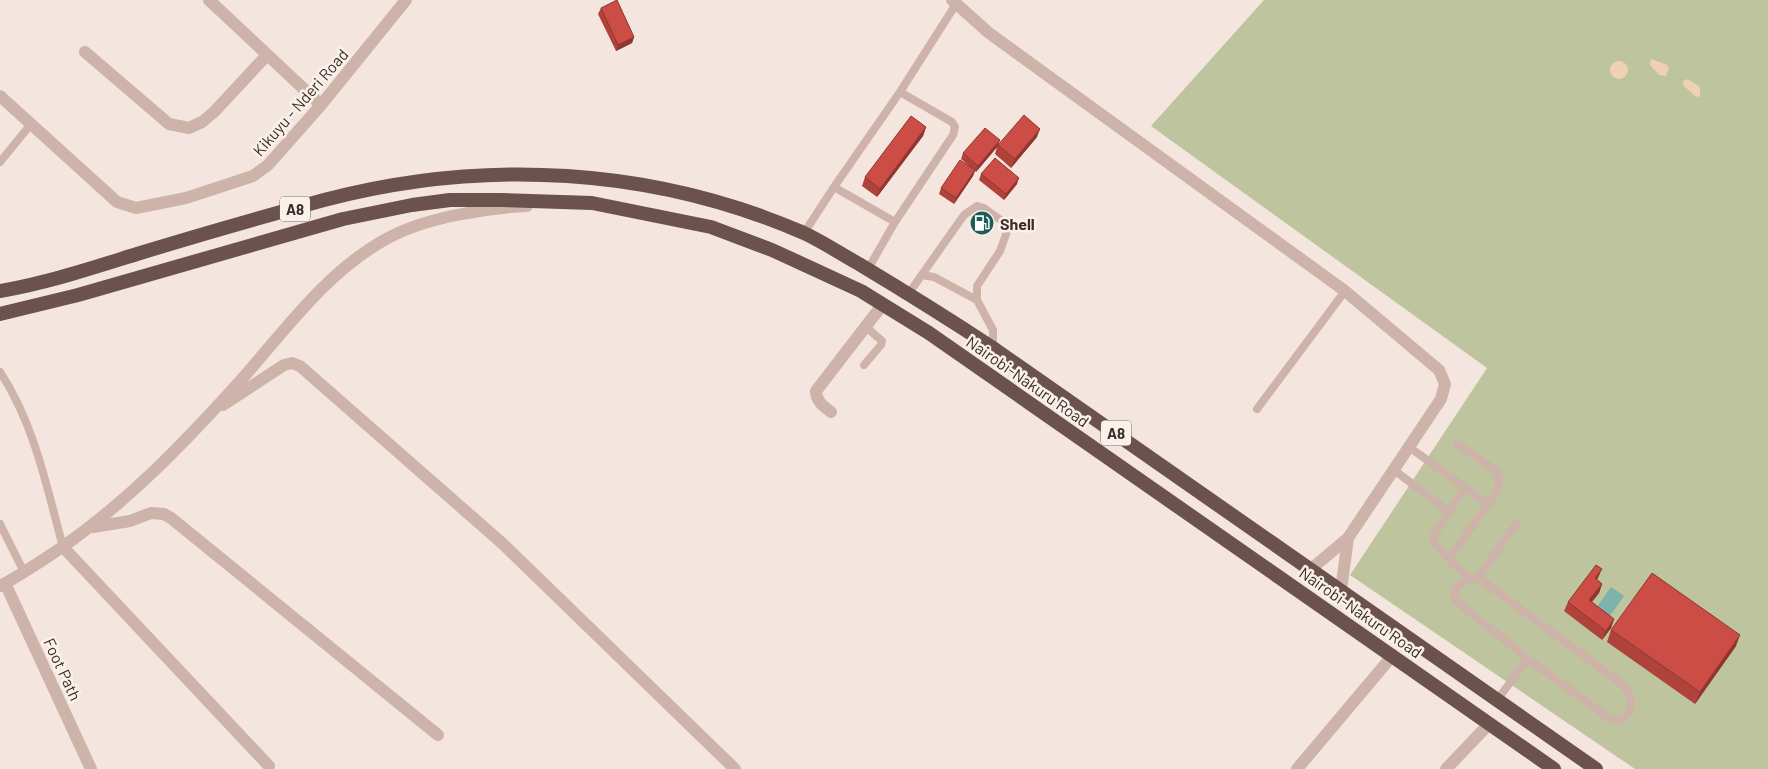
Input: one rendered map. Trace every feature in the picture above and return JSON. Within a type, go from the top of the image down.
[{"type":"highway","name":"A8","points":[[0,291],[62,277],[326,200],[435,178],[511,172],[597,178],[718,202],[804,234],[909,293],[993,348],[1596,769]]},
{"type":"highway","name":"A8","points":[[0,314],[78,295],[287,233],[370,213],[450,200],[592,203]]},
{"type":"highway","name":"Nairobi-Nakuru Road","points":[[592,203],[711,227],[772,250],[861,291],[929,333],[1554,769]]},
{"type":"street","points":[[209,0],[321,106]]},
{"type":"street","name":"Kikuyu - Nderi Road","points":[[0,96],[117,202],[136,208],[186,198],[253,176],[282,152],[406,0]]},
{"type":"street","points":[[954,2],[988,32],[1345,292],[1439,370],[1444,379],[1440,399],[1348,538],[1311,569]]},
{"type":"street","points":[[85,52],[170,124],[189,128],[202,122],[214,112],[267,55]]},
{"type":"street","points":[[3,584],[90,528],[150,478],[299,312],[350,263],[389,237],[456,216],[517,206],[592,203]]},
{"type":"street","points":[[831,412],[819,403],[816,391],[883,304]]},
{"type":"street","points":[[211,412],[284,365],[292,363],[300,366],[503,544],[735,769]]},
{"type":"street","points":[[90,528],[130,521],[151,513],[164,514],[171,518],[438,735]]},
{"type":"street","points":[[1341,590],[1348,538]]},
{"type":"street","points":[[62,547],[269,766]]},
{"type":"street","name":"Foot Path","points":[[3,584],[91,769]]},
{"type":"street","points":[[1298,769],[1393,655]]},
{"type":"street","points":[[1446,769],[1489,724]]},
{"type":"lane","points":[[804,234],[900,92],[954,2]]},
{"type":"lane","points":[[868,269],[895,222],[953,135],[955,127],[952,122],[900,92]]},
{"type":"lane","points":[[0,162],[31,124]]},
{"type":"lane","points":[[834,187],[895,222]]},
{"type":"lane","points":[[909,293],[964,215],[977,206],[984,208],[1008,226],[1000,252],[977,286],[977,300],[993,330],[993,348]]},
{"type":"lane","points":[[922,275],[934,277],[977,300]]},
{"type":"lane","points":[[1257,410],[1345,292]]},
{"type":"lane","points":[[864,365],[881,345],[882,341],[865,326]]},
{"type":"lane","points":[[0,372],[16,395],[32,442],[62,547]]},
{"type":"lane","points":[[1449,559],[1499,486],[1498,475],[1484,462],[1457,444]]},
{"type":"lane","points":[[1409,447],[1487,503]]},
{"type":"lane","points":[[1394,470],[1449,512]]},
{"type":"lane","points":[[1464,487],[1433,537],[1434,542],[1469,578]]},
{"type":"lane","points":[[0,524],[24,572]]},
{"type":"lane","points":[[1478,578],[1516,524]]},
{"type":"lane","points":[[1469,578],[1478,578],[1622,684],[1629,692],[1632,706],[1630,712],[1620,720],[1609,718],[1528,659],[1455,600],[1456,588],[1469,578]]},
{"type":"lane","points":[[1497,700],[1528,659]]},
{"type":"green space","points":[[1264,0],[1768,0],[1768,769],[1635,769],[1350,575],[1487,368],[1151,126]]},
{"type":"sand","points":[[1651,59],[1667,65],[1669,68],[1666,76],[1659,75],[1650,65]]},
{"type":"sand","points":[[1619,61],[1625,64],[1628,70],[1625,76],[1619,79],[1613,76],[1610,70],[1613,64]]},
{"type":"sand","points":[[1688,79],[1700,87],[1700,97],[1695,96],[1683,85],[1683,81]]},
{"type":"water","points":[[1611,587],[1624,596],[1607,620],[1594,611]]},
{"type":"building","points":[[617,0],[634,37],[618,45],[601,8]]},
{"type":"building","points":[[1024,115],[1040,129],[1015,159],[998,145]]},
{"type":"building","points":[[911,116],[926,127],[880,189],[865,177]]},
{"type":"building","points":[[985,128],[1000,140],[978,166],[963,153]]},
{"type":"building","points":[[995,158],[1019,178],[1006,194],[981,174]]},
{"type":"building","points":[[960,160],[975,170],[956,198],[941,188]]},
{"type":"building","points":[[1596,565],[1602,569],[1595,578],[1602,584],[1589,600],[1614,619],[1606,631],[1568,602]]},
{"type":"building","points":[[1652,573],[1740,635],[1700,692],[1611,630]]},
{"type":"place","name":"Shell","points":[[982,223]]}]
